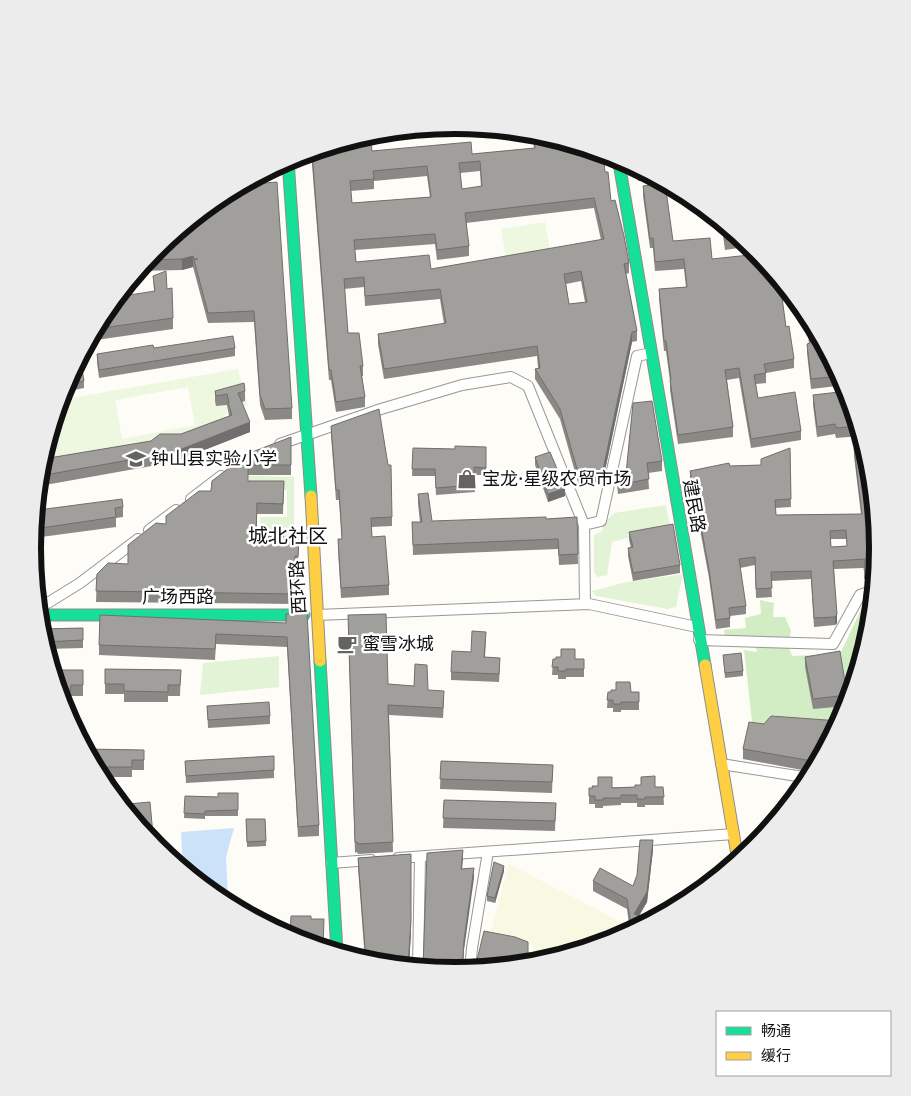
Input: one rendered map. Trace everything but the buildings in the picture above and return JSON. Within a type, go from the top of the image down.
[{"type":"street","name":"建民路","points":[[620,168],[699,640],[737,852]]},
{"type":"street","name":"西环路","points":[[289,169],[336,944]]},
{"type":"street","points":[[584,525],[601,521],[636,356],[651,353]]},
{"type":"street","points":[[271,448],[381,408],[462,385],[511,377],[528,386],[584,525],[585,604]]},
{"type":"street","points":[[45,604],[80,583],[230,469]]},
{"type":"street","points":[[699,640],[833,644],[860,595],[867,592]]},
{"type":"street","points":[[317,614],[585,604],[697,627]]},
{"type":"street","name":"广场西路","points":[[47,615],[317,614]]},
{"type":"street","points":[[721,764],[801,777]]},
{"type":"street","points":[[331,863],[734,834]]},
{"type":"street","points":[[471,961],[488,852]]},
{"type":"street","points":[[418,960],[420,857]]},
{"type":"green space","points":[[545,222],[550,250],[506,258],[501,229]]},
{"type":"green space","points":[[238,369],[248,405],[227,411],[219,426],[203,434],[51,459],[69,398]],"holes":[[[188,387],[195,425],[122,439],[115,400]]]},
{"type":"green space","points":[[249,476],[294,477],[294,539],[260,539],[260,517],[287,517],[287,490],[249,490]]},
{"type":"green space","points":[[666,505],[670,527],[612,542],[607,575],[597,577],[594,572],[594,535],[602,531],[604,523],[614,513]]},
{"type":"green space","points":[[683,574],[676,607],[668,609],[596,596],[592,591],[622,583]]},
{"type":"green space","points":[[866,598],[856,655],[848,681],[827,730],[753,730],[744,650],[757,652],[753,637],[725,636],[724,630],[746,628],[745,618],[761,614],[760,600],[774,603],[773,617],[785,617],[791,631],[788,645],[792,656],[840,654]]},
{"type":"green space","points":[[279,656],[279,687],[200,695],[203,663]]},
{"type":"green space","points":[[509,864],[623,923],[624,927],[563,948],[533,955],[532,945],[490,933]]},
{"type":"water","points":[[234,828],[226,857],[228,894],[203,877],[182,859],[181,832]]},
{"type":"traffic: fast","points":[[620,168],[705,665]]},
{"type":"traffic: fast","points":[[289,169],[311,496]]},
{"type":"traffic: fast","points":[[47,615],[304,615]]},
{"type":"traffic: fast","points":[[320,661],[337,944]]},
{"type":"traffic: slow","points":[[311,496],[320,661]]},
{"type":"traffic: slow","points":[[705,665],[736,852]]},
{"type":"place","name":"钟山县实验小学","points":[[136,459]]},
{"type":"place","name":"宝龙·星级农贸市场","points":[[467,479]]},
{"type":"place","name":"蜜雪冰城","points":[[347,644]]},
{"type":"district","name":"城北社区","points":[[288,536]]}]
